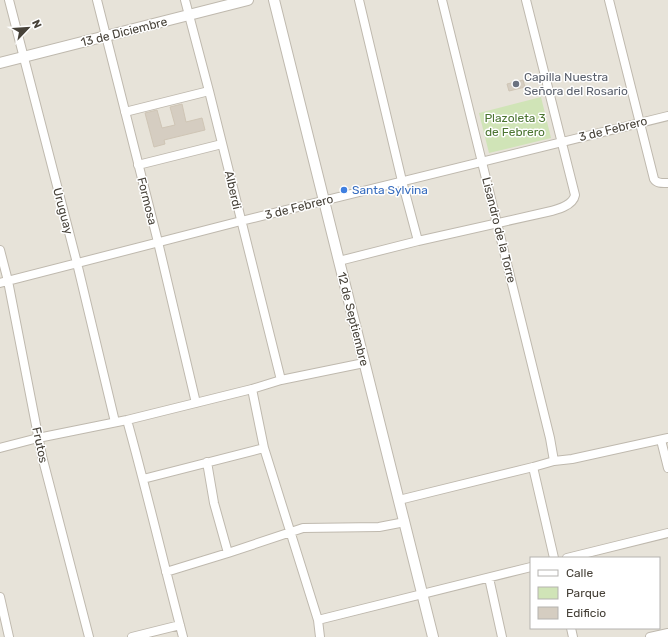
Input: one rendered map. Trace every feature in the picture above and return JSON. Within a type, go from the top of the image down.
[{"type":"street","name":"Uruguay","points":[[9,0],[77,263],[115,422]]},
{"type":"street","name":"Formosa","points":[[97,0],[158,242],[196,403]]},
{"type":"street","name":"Alberdi","points":[[185,0],[281,380]]},
{"type":"street","name":"13 de Diciembre","points":[[0,63],[248,0]]},
{"type":"street","name":"12 de Septiembre","points":[[274,0],[338,262],[433,637]]},
{"type":"street","points":[[359,0],[402,181],[418,241]]},
{"type":"street","name":"Lisandro de la Torre","points":[[442,0],[550,438],[554,461]]},
{"type":"street","points":[[338,262],[418,241],[553,210],[571,202],[574,199],[526,0]]},
{"type":"street","points":[[609,0],[654,179],[659,183],[668,183]]},
{"type":"street","points":[[126,112],[209,91]]},
{"type":"street","name":"3 de Febrero","points":[[4,282],[240,221],[561,141],[668,116]]},
{"type":"street","points":[[138,165],[222,144]]},
{"type":"street","name":"Frutos","points":[[0,250],[4,282],[38,438],[88,637]]},
{"type":"street","points":[[0,448],[38,438],[127,420],[252,389],[281,380],[364,363]]},
{"type":"street","points":[[252,389],[264,448],[318,620],[320,637]]},
{"type":"street","points":[[127,420],[183,637]]},
{"type":"street","points":[[399,500],[554,461],[572,459],[664,439],[668,468]]},
{"type":"street","points":[[143,478],[264,448]]},
{"type":"street","points":[[207,462],[214,503],[228,553]]},
{"type":"street","points":[[533,467],[554,557]]},
{"type":"street","points":[[166,572],[303,528],[379,527],[405,522]]},
{"type":"street","points":[[571,557],[668,533]]},
{"type":"street","points":[[318,620],[530,567]]},
{"type":"street","points":[[489,578],[502,637]]},
{"type":"street","points":[[0,597],[9,637]]},
{"type":"street","points":[[132,637],[180,625]]},
{"type":"street","points":[[650,637],[668,633]]},
{"type":"shaded area","points":[[0,0],[668,0],[668,637],[0,637]]},
{"type":"green space","name":"Plazoleta 3 de Febrero","points":[[541,97],[551,138],[489,153],[479,113]]},
{"type":"building","name":"Capilla Nuestra Señora del Rosario","points":[[523,80],[525,87],[509,91],[507,84]]},
{"type":"building","points":[[182,104],[186,122],[202,118],[205,130],[164,140],[165,144],[154,147],[145,113],[157,110],[162,128],[175,125],[170,107]]},
{"type":"place","name":"Capilla Nuestra Señora del Rosario","points":[[516,84]]},
{"type":"place","name":"Santa Sylvina","points":[[344,190]]}]
